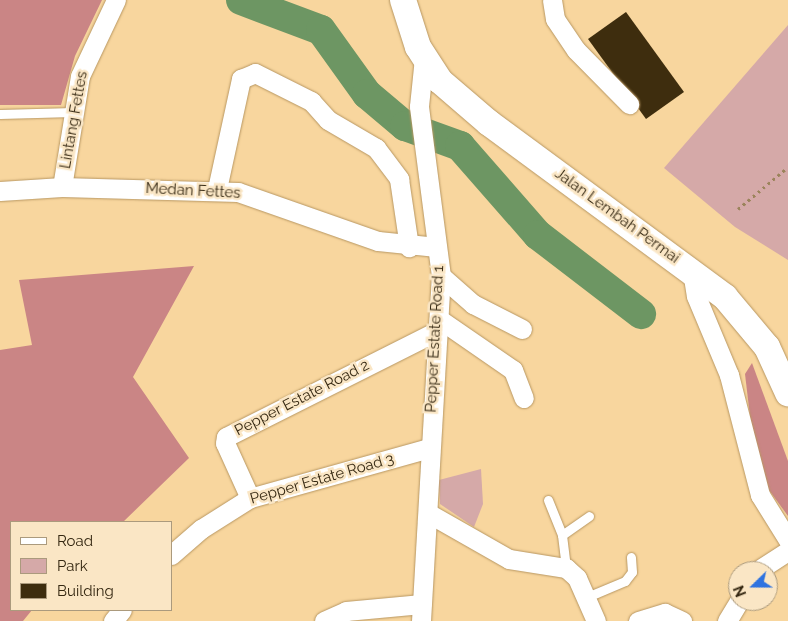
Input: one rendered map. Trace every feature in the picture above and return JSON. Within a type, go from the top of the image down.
[{"type":"main road","name":"Jalan Lembah Permai","points":[[403,0],[424,58],[440,81],[482,117],[692,271],[753,326],[788,393]]},
{"type":"main road","points":[[753,326],[788,353]]},
{"type":"street","name":"Lintang Fettes","points":[[62,187],[74,112],[90,49],[116,0]]},
{"type":"street","points":[[552,0],[555,19],[576,50],[629,104]]},
{"type":"street","name":"Pepper Estate Road 1","points":[[422,613],[441,276],[422,143],[419,106],[424,58]]},
{"type":"street","points":[[218,189],[241,79],[255,73],[311,101],[328,120],[376,148],[399,179],[409,247]]},
{"type":"street","name":"Medan Fettes","points":[[0,191],[62,187],[218,189],[260,196],[378,241],[409,247],[437,247]]},
{"type":"street","points":[[692,271],[696,296],[729,375],[760,494],[788,540]]},
{"type":"street","points":[[441,276],[473,304],[522,329]]},
{"type":"street","points":[[438,325],[513,370],[524,398]]},
{"type":"street","name":"Pepper Estate Road 2","points":[[250,498],[225,444],[226,437],[438,325]]},
{"type":"street","name":"Pepper Estate Road 3","points":[[172,554],[201,529],[250,498],[430,448]]},
{"type":"street","points":[[428,513],[509,559],[566,568],[587,597],[596,621]]},
{"type":"street","points":[[772,561],[788,550]]},
{"type":"street","points":[[112,621],[121,611]]},
{"type":"street","points":[[324,621],[346,611],[422,613]]},
{"type":"street","points":[[638,621],[665,612],[682,621]]},
{"type":"lane","points":[[0,114],[74,112]]},
{"type":"lane","points":[[548,500],[562,535],[566,568]]},
{"type":"lane","points":[[562,535],[589,516]]},
{"type":"lane","points":[[587,597],[625,581],[632,572],[631,557]]},
{"type":"path","points":[[738,209],[788,167]]},
{"type":"green space","points":[[788,25],[788,260],[735,227],[664,168]]},
{"type":"green space","points":[[481,469],[483,504],[474,527],[440,504],[439,480]]},
{"type":"shaded area","points":[[0,0],[102,0],[75,56],[61,105],[0,105]]},
{"type":"shaded area","points":[[194,266],[133,377],[189,458],[124,521],[10,521],[10,611],[31,611],[23,621],[0,621],[0,350],[32,345],[19,280]]},
{"type":"shaded area","points":[[752,363],[788,461],[788,516],[766,486],[753,442],[745,374]]},
{"type":"building","points":[[626,12],[684,92],[646,119],[588,39]]},
{"type":"waterway","points":[[241,0],[321,30],[367,94],[405,126],[460,146],[538,235],[641,314]]}]
